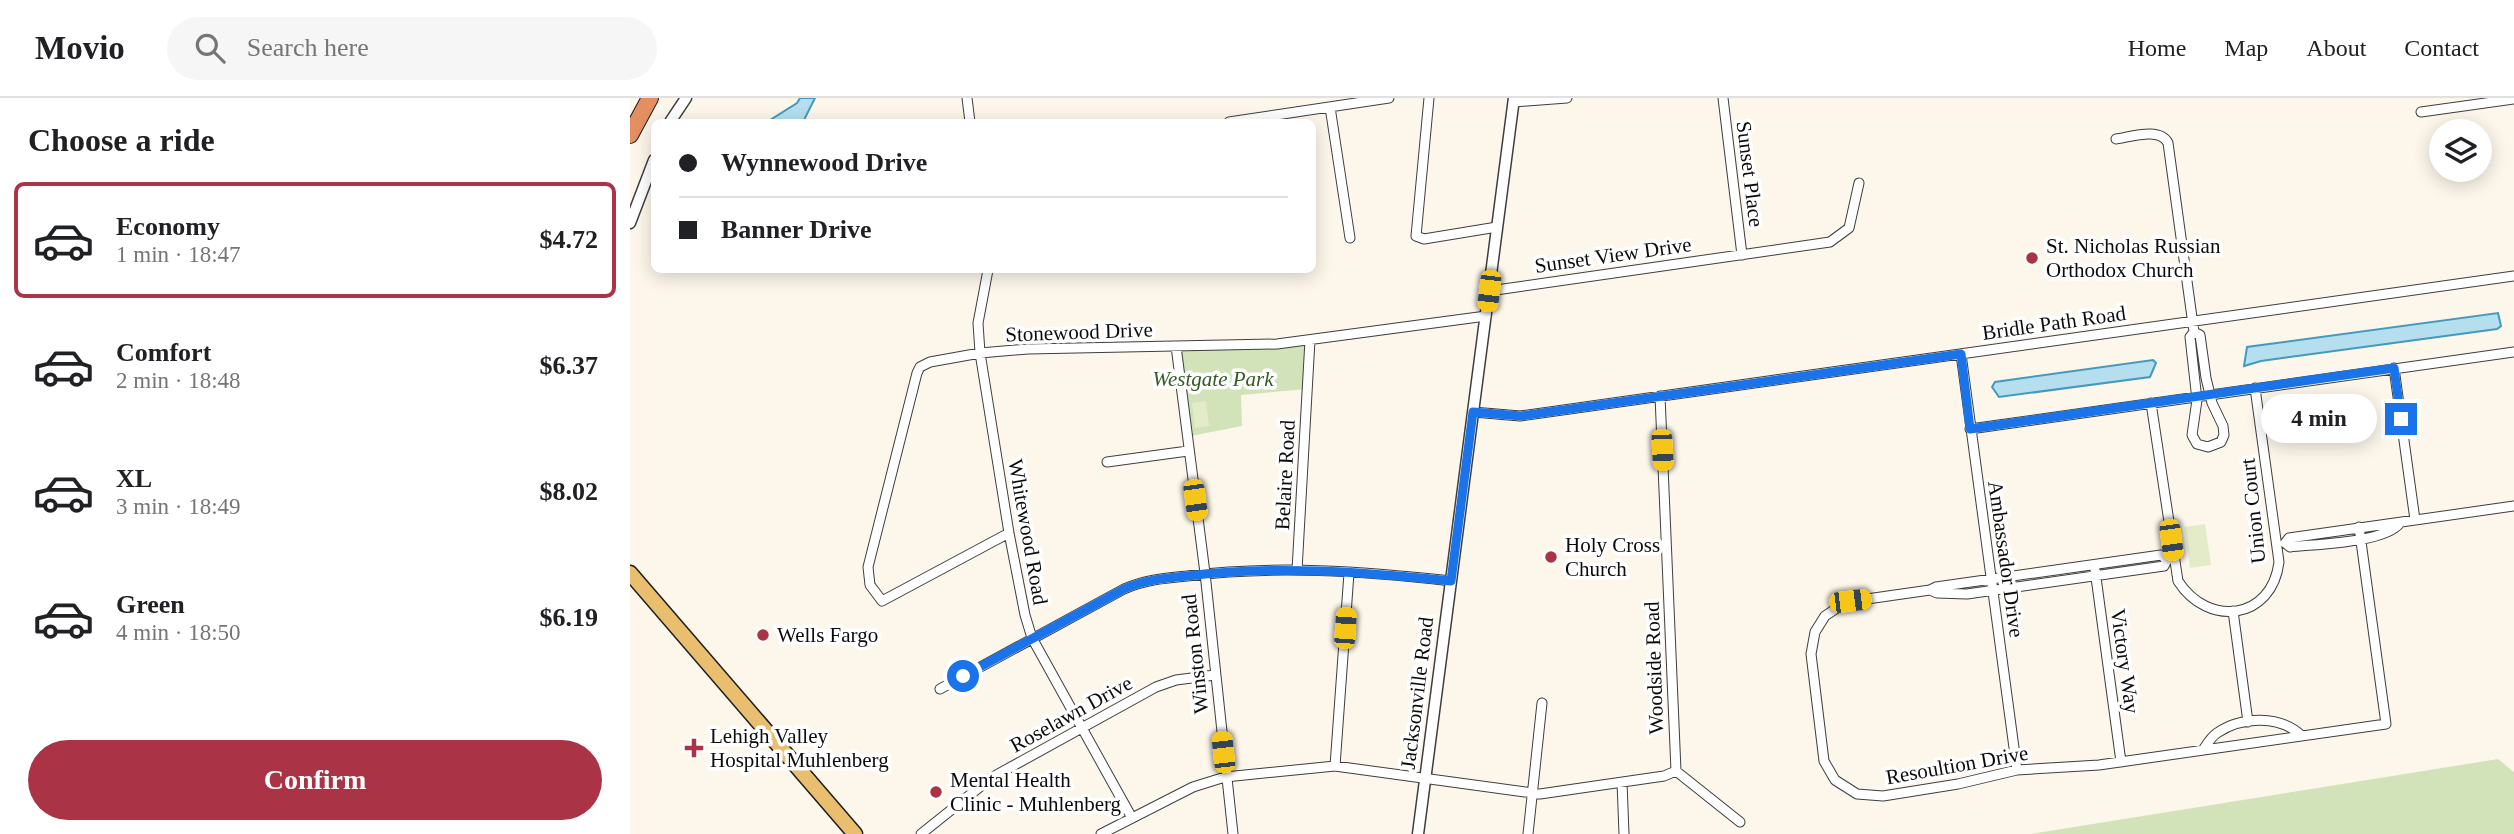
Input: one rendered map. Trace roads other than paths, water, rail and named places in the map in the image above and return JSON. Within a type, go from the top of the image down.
[{"type":"highway","points":[[630,135],[650,98]]},
{"type":"main road","points":[[630,573],[855,834]]},
{"type":"street","points":[[672,119],[686,98]]},
{"type":"street","points":[[967,98],[970,119]]},
{"type":"street","points":[[1249,119],[1389,98]]},
{"type":"street","points":[[1429,98],[1416,236],[1424,239],[1497,227]]},
{"type":"street","points":[[1514,100],[1567,98]]},
{"type":"street","name":"Sunset Place","points":[[1723,98],[1742,255]]},
{"type":"street","points":[[2421,112],[2514,99]]},
{"type":"street","name":"Jacksonville Road","points":[[1418,834],[1514,100]]},
{"type":"street","points":[[1330,107],[1350,238]]},
{"type":"street","points":[[2116,139],[2158,134],[2167,139],[2194,332],[2190,337],[2196,396],[2192,435],[2197,444],[2208,447],[2219,444],[2224,432],[2210,394],[2200,335],[2194,332]]},
{"type":"street","points":[[630,223],[651,168]]},
{"type":"street","name":"Sunset View Drive","points":[[1489,291],[1830,242],[1849,228],[1859,183]]},
{"type":"street","name":"Whitewood Road","points":[[987,273],[978,323],[981,353],[1009,533],[1025,615],[1032,638],[1132,818]]},
{"type":"street","name":"Bridle Path Road","points":[[1473,412],[1521,416],[2514,276]]},
{"type":"street","name":"Stonewood Drive","points":[[1009,533],[883,601],[870,585],[868,567],[916,373],[920,367],[930,362],[981,353],[1028,349],[1277,344],[1486,316]]},
{"type":"street","name":"Belaire Road","points":[[1297,570],[1310,340]]},
{"type":"street","name":"Winston Road","points":[[1176,346],[1205,573],[1233,834]]},
{"type":"street","points":[[1970,429],[2514,352]]},
{"type":"street","name":"Ambassador Drive","points":[[1961,354],[2017,770]]},
{"type":"street","points":[[2394,368],[2415,520]]},
{"type":"street","name":"Union Court","points":[[2234,611],[2252,606],[2268,591],[2279,565],[2281,543],[2255,388]]},
{"type":"street","name":"Woodside Road","points":[[1660,396],[1676,771]]},
{"type":"street","points":[[2151,402],[2170,560],[2178,581],[2197,603],[2213,610],[2234,611],[2248,722]]},
{"type":"street","points":[[1107,462],[1188,451]]},
{"type":"street","points":[[2281,543],[2289,538],[2514,506]]},
{"type":"street","points":[[2281,543],[2290,547],[2379,535],[2397,528],[2400,523]]},
{"type":"street","name":"Resoultion Drive","points":[[1930,590],[2161,555],[2170,560],[2164,566],[1993,590],[1954,594],[1930,590],[1846,602],[1829,612],[1813,636],[1811,654],[1824,761],[1828,770],[1844,788],[1863,796],[1875,797],[1958,785],[2017,770],[2121,762],[2386,724],[2359,527]]},
{"type":"street","name":"Victory Way","points":[[2094,565],[2121,762]]},
{"type":"street","points":[[940,689],[1132,585],[1150,580],[1205,573],[1297,570],[1451,581]]},
{"type":"street","points":[[1335,766],[1349,573]]},
{"type":"street","name":"Roselawn Drive","points":[[921,834],[990,778],[1082,727],[1165,684],[1215,675]]},
{"type":"street","points":[[1528,834],[1542,703]]},
{"type":"street","points":[[2203,750],[2216,734],[2248,722],[2278,722],[2293,728],[2302,736]]},
{"type":"street","points":[[1101,834],[1193,787],[1226,777],[1335,766],[1534,794],[1557,793],[1664,776],[1676,771],[1740,822]]},
{"type":"street","points":[[1622,782],[1625,834]]},
{"type":"water","points":[[800,98],[815,98],[804,119],[772,119],[797,103]]},
{"type":"water","points":[[2498,313],[2501,326],[2497,329],[2261,361],[2244,366],[2247,347]]},
{"type":"water","points":[[2153,360],[2156,363],[2150,377],[1999,397],[1992,387],[1995,382]]},
{"type":"place","name":"St. Nicholas Russian Orthodox Church","points":[[2032,258]]},
{"type":"place","name":"Holy Cross Church","points":[[1551,557]]},
{"type":"place","name":"Wells Fargo","points":[[763,635]]},
{"type":"place","name":"Lehigh Valley Hospital Muhlenberg","points":[[694,748]]},
{"type":"place","name":"Mental Health Clinic - Muhlenberg","points":[[936,792]]},
{"type":"park label","name":"Westgate Park","points":[[1213,379]]}]
